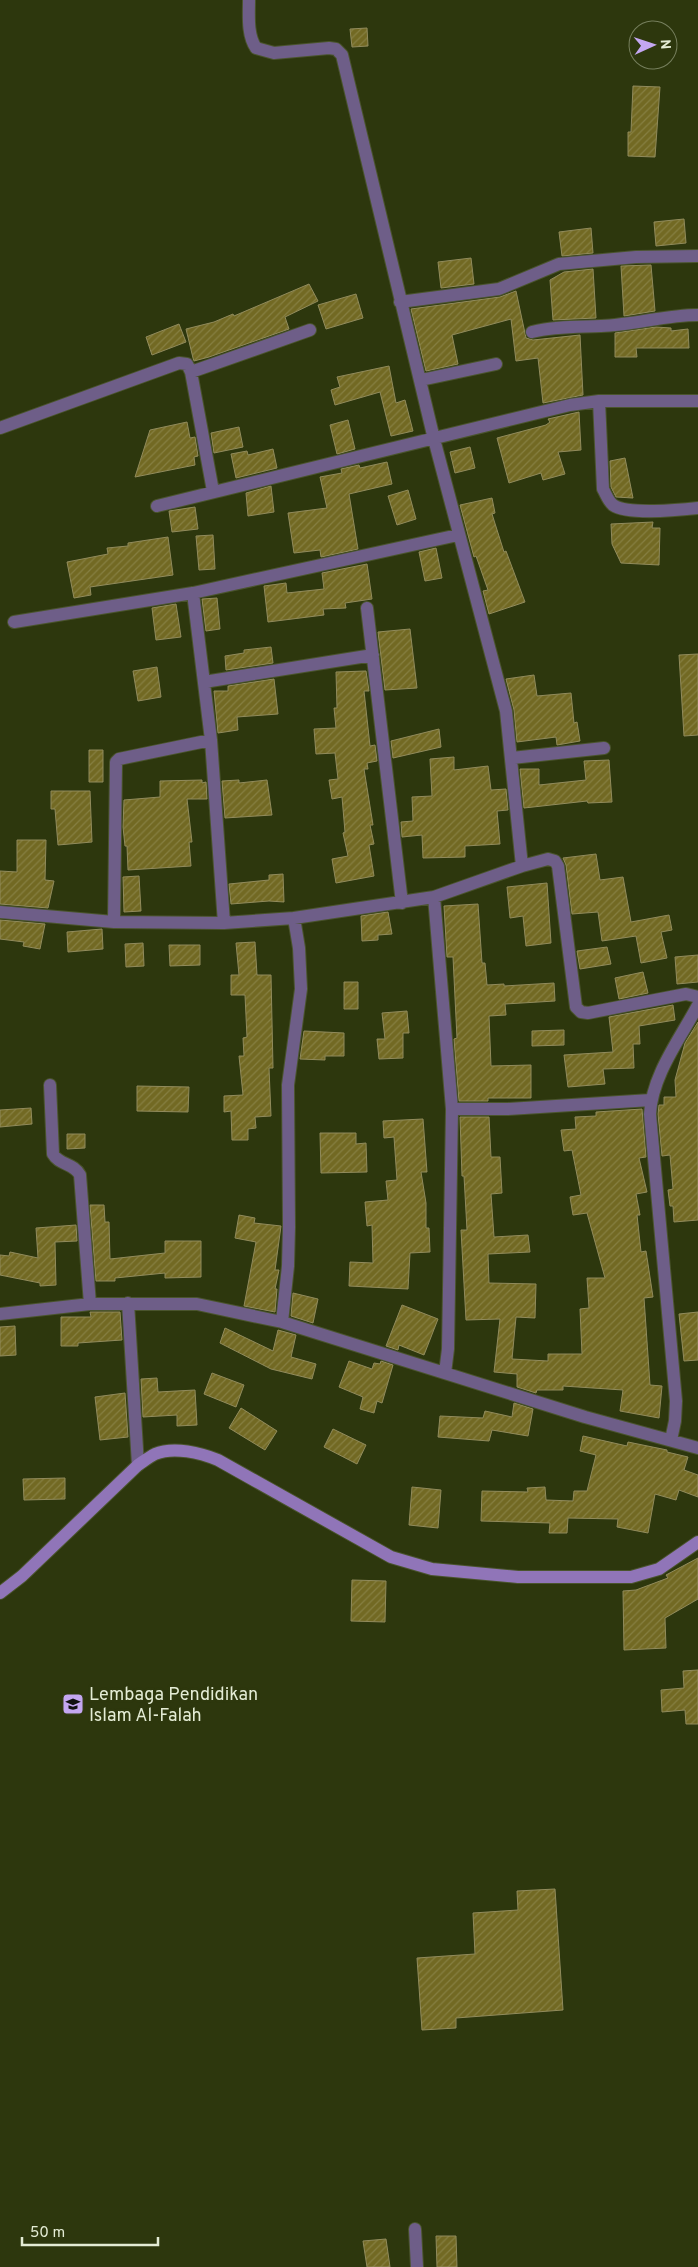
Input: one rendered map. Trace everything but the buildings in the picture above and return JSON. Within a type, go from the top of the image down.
[{"type":"street","points":[[249,0],[252,43],[256,48],[274,53],[329,48],[336,49],[342,55],[400,302],[421,380],[458,535],[506,711],[522,866]]},
{"type":"street","points":[[400,302],[499,289],[559,264],[636,257],[698,256]]},
{"type":"street","points":[[532,332],[560,327],[602,326],[677,315],[698,315]]},
{"type":"street","points":[[191,372],[310,330]]},
{"type":"street","points":[[0,428],[179,363],[187,364],[191,372],[213,492]]},
{"type":"street","points":[[421,380],[496,364]]},
{"type":"street","points":[[157,506],[570,405],[599,401],[698,401]]},
{"type":"street","points":[[599,401],[603,488],[614,505],[626,509],[698,508]]},
{"type":"street","points":[[14,622],[193,593],[458,535]]},
{"type":"street","points":[[193,593],[211,740],[224,923]]},
{"type":"street","points":[[367,608],[402,903]]},
{"type":"street","points":[[204,682],[373,655]]},
{"type":"street","points":[[114,922],[116,762],[119,758],[211,740]]},
{"type":"street","points":[[512,758],[604,748]]},
{"type":"street","points":[[0,912],[114,922],[224,923],[294,918],[434,897],[522,866],[548,859],[555,861],[558,866],[576,1007],[581,1012],[588,1013],[686,994],[698,997]]},
{"type":"street","points":[[434,897],[452,1109],[448,1340],[445,1373]]},
{"type":"street","points":[[282,1322],[288,1266],[289,1227],[288,1085],[301,989],[299,948],[294,918]]},
{"type":"street","points":[[671,1440],[676,1402],[650,1114],[651,1100],[656,1082],[698,1005]]},
{"type":"street","points":[[50,1084],[53,1154],[55,1158],[76,1168],[80,1175],[90,1304]]},
{"type":"street","points":[[452,1109],[508,1109],[651,1100]]},
{"type":"street","points":[[128,1303],[138,1465]]},
{"type":"street","points":[[0,1314],[90,1304],[197,1304],[282,1322],[585,1416],[698,1448]]},
{"type":"street","points":[[0,1593],[22,1576],[138,1465],[156,1453],[170,1451],[200,1453],[218,1460],[391,1557],[432,1569],[518,1576],[631,1577],[659,1568],[698,1542]]},
{"type":"street","points":[[415,2229],[418,2267]]},
{"type":"place","name":"Lembaga Pendidikan Islam Al-Falah","points":[[73,1704]]}]
